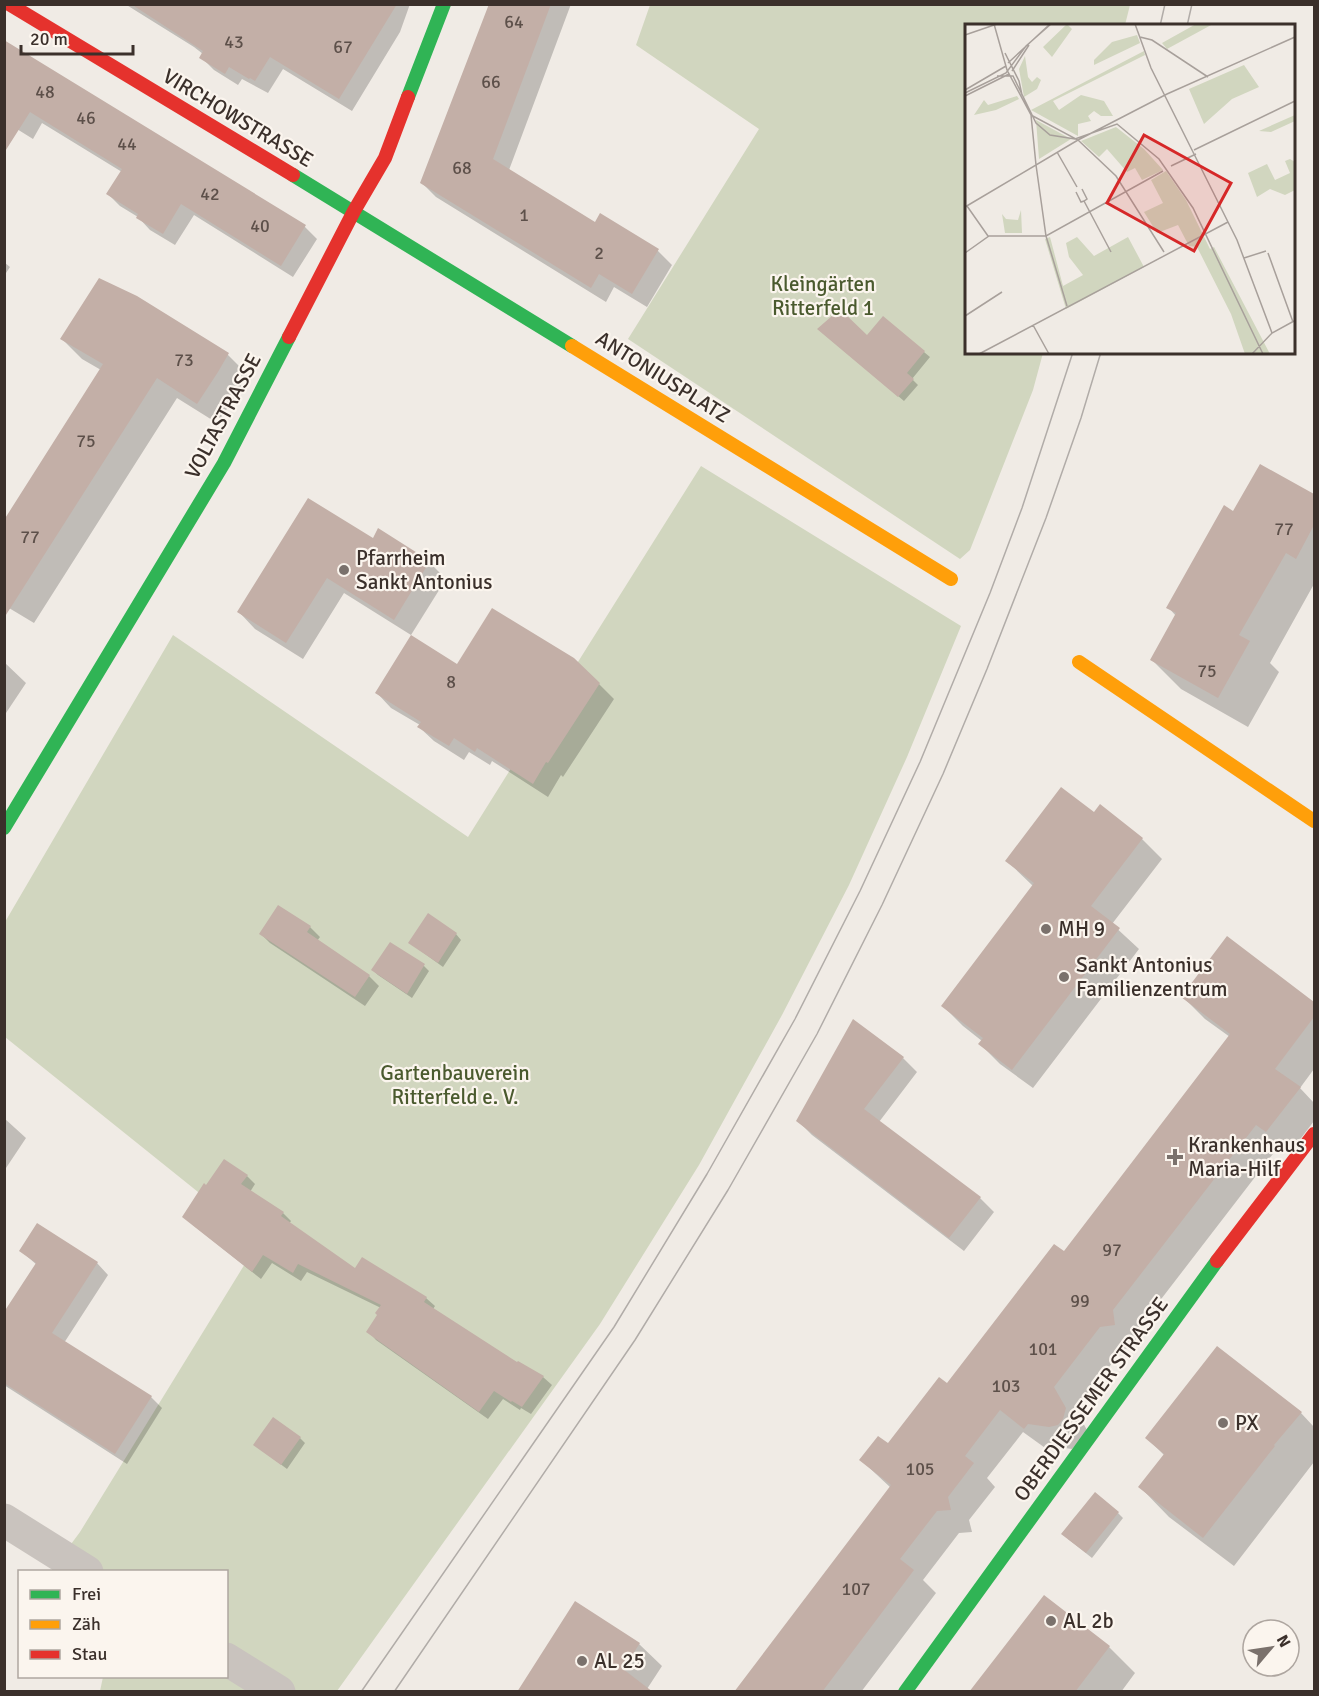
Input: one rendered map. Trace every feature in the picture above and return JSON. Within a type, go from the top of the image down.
[{"type":"street","name":"VIRCHOWSTRASSE","points":[[9,4],[354,211]]},
{"type":"street","name":"VOLTASTRASSE","points":[[4,828],[224,464],[354,211],[385,158],[444,4]]},
{"type":"street","name":"ANTONIUSPLATZ","points":[[354,211],[951,579]]},
{"type":"street","points":[[1079,662],[1314,821]]},
{"type":"street","name":"OBERDIESSEMER STRASSE","points":[[905,1692],[1217,1261],[1314,1134]]},
{"type":"street","points":[[4,1520],[84,1570]]},
{"type":"street","points":[[228,1660],[279,1692]]},
{"type":"green space","name":"Kleingärten Ritterfeld 1","points":[[650,5],[1130,5],[1125,24],[965,24],[965,354],[1043,354],[1033,390],[970,550],[960,559],[628,339],[759,129],[636,45]]},
{"type":"green space","name":"Gartenbauverein Ritterfeld e. V.","points":[[701,466],[961,626],[907,757],[849,885],[782,1015],[699,1165],[600,1324],[337,1691],[100,1691],[103,1678],[228,1678],[228,1570],[52,1570],[80,1532],[259,1241],[5,1037],[5,922],[173,635],[468,837]]},
{"type":"building","points":[[131,4],[397,4],[339,99],[270,57],[255,81],[229,67],[225,74],[199,58],[203,51]]},
{"type":"building","points":[[489,4],[551,4],[493,159],[595,222],[600,213],[659,249],[632,294],[599,274],[591,288],[420,183]]},
{"type":"building","points":[[4,40],[306,225],[281,266],[181,204],[163,234],[136,218],[138,214],[106,194],[122,169],[30,112],[4,153]]},
{"type":"building","points":[[99,278],[137,296],[229,353],[197,404],[157,378],[4,618],[4,520],[103,364],[60,339]]},
{"type":"building","points":[[840,309],[867,335],[883,316],[925,351],[907,373],[914,379],[898,397],[817,329]]},
{"type":"building","points":[[1260,464],[1314,494],[1314,525],[1296,559],[1286,553],[1239,635],[1250,641],[1218,698],[1150,660],[1176,613],[1166,608],[1224,505],[1233,511]]},
{"type":"building","name":"Pfarrheim Sankt Antonius","points":[[308,498],[373,538],[378,528],[430,561],[394,620],[327,578],[286,643],[237,612]]},
{"type":"building","points":[[492,608],[574,658],[600,683],[533,784],[477,748],[475,752],[454,738],[449,746],[417,727],[421,722],[375,693],[411,635],[457,664]]},
{"type":"building","name":"MH 9","points":[[1061,787],[1094,812],[1100,804],[1143,838],[1091,906],[1120,928],[1012,1070],[978,1044],[983,1038],[941,1006],[1034,883],[1005,861]]},
{"type":"building","points":[[278,905],[311,926],[307,932],[370,975],[355,997],[259,934]]},
{"type":"building","points":[[428,913],[457,933],[438,963],[408,943]]},
{"type":"building","points":[[1227,936],[1314,1002],[1314,1017],[1275,1069],[1301,1087],[1266,1132],[1256,1125],[1113,1310],[1115,1325],[1100,1327],[1054,1387],[1066,1408],[1063,1419],[1058,1425],[1049,1427],[1028,1424],[1024,1429],[1000,1410],[965,1456],[974,1463],[948,1497],[951,1510],[937,1511],[900,1559],[914,1570],[822,1692],[734,1692],[891,1485],[859,1460],[878,1436],[888,1443],[939,1377],[947,1383],[1054,1244],[1064,1251],[1230,1034],[1181,997]]},
{"type":"building","points":[[390,942],[425,964],[407,994],[371,970]]},
{"type":"building","points":[[853,1019],[904,1057],[864,1109],[981,1197],[949,1238],[796,1121]]},
{"type":"building","points":[[224,1159],[248,1175],[241,1184],[284,1212],[281,1216],[355,1268],[362,1257],[427,1297],[424,1302],[517,1362],[544,1376],[522,1407],[494,1391],[479,1412],[366,1332],[381,1305],[298,1264],[293,1273],[263,1255],[252,1272],[182,1217],[204,1183],[206,1185]]},
{"type":"building","points":[[37,1223],[98,1262],[52,1333],[152,1396],[115,1454],[4,1383],[4,1312],[36,1263],[19,1251]]},
{"type":"building","name":"PX","points":[[1217,1346],[1302,1412],[1203,1538],[1138,1487],[1164,1454],[1145,1438]]},
{"type":"building","points":[[273,1417],[301,1437],[281,1465],[253,1445]]},
{"type":"building","points":[[1095,1492],[1119,1512],[1086,1553],[1061,1534]]},
{"type":"building","name":"AL 2b","points":[[1044,1595],[1110,1646],[1075,1692],[969,1692]]},
{"type":"building","name":"AL 25","points":[[575,1601],[640,1643],[623,1669],[653,1692],[517,1692]]},
{"type":"tram line","points":[[1160,24],[1165,4]]},
{"type":"tram line","points":[[1187,24],[1192,4]]},
{"type":"tram line","points":[[361,1692],[614,1327],[707,1174],[795,1019],[860,891],[920,762],[990,593],[1022,508],[1072,354]]},
{"type":"tram line","points":[[394,1692],[635,1340],[728,1190],[817,1034],[882,905],[943,774],[987,669],[1046,518],[1100,354]]},
{"type":"traffic: fast","points":[[408,97],[444,4]]},
{"type":"traffic: fast","points":[[293,175],[572,346]]},
{"type":"traffic: fast","points":[[4,828],[224,463],[289,337]]},
{"type":"traffic: fast","points":[[905,1692],[1217,1261]]},
{"type":"traffic: slow","points":[[572,346],[951,579]]},
{"type":"traffic: slow","points":[[1079,662],[1314,821]]},
{"type":"traffic: jam","points":[[9,4],[293,175]]},
{"type":"traffic: jam","points":[[289,337],[354,211],[385,158],[408,97]]},
{"type":"traffic: jam","points":[[1217,1261],[1314,1134]]},
{"type":"place","name":"Pfarrheim Sankt Antonius","points":[[344,570]]},
{"type":"place","name":"MH 9","points":[[1046,929]]},
{"type":"place","name":"Sankt Antonius Familienzentrum","points":[[1064,977]]},
{"type":"place","name":"Krankenhaus Maria-Hilf","points":[[1175,1157]]},
{"type":"place","name":"PX","points":[[1223,1423]]},
{"type":"place","name":"AL 2b","points":[[1051,1621]]},
{"type":"place","name":"AL 25","points":[[582,1661]]}]
